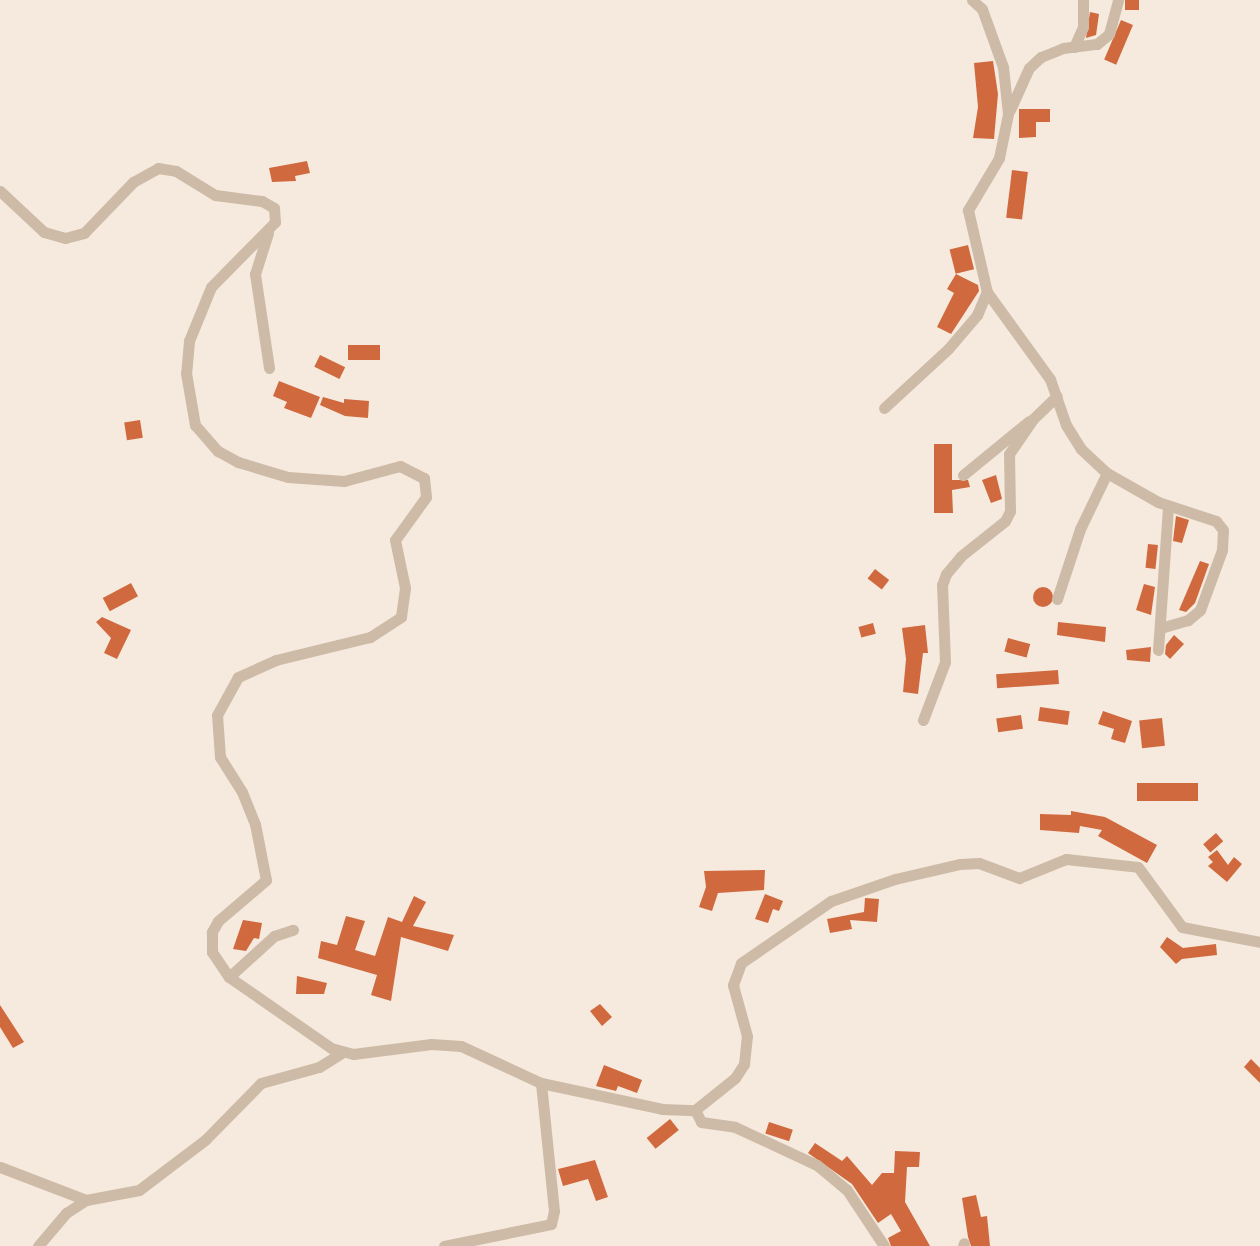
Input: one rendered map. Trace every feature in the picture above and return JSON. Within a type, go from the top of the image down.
[{"type":"street","points":[[972,0],[982,9],[1003,67],[1008,114]]},
{"type":"street","points":[[1074,47],[1083,27],[1083,0]]},
{"type":"street","points":[[1118,0],[1109,34],[1097,44],[1074,47],[1041,57],[1029,68],[1008,114],[999,158],[968,210],[988,292],[1016,328],[1057,396],[1066,425],[1081,449],[1107,473],[1168,506],[1216,521],[1224,538],[1200,610],[1188,620],[1163,627]]},
{"type":"street","points":[[0,191],[44,232],[75,238],[133,182],[150,171],[166,168],[215,194],[262,201],[276,214],[269,228],[255,274],[269,368]]},
{"type":"street","points":[[269,228],[211,287],[189,341],[186,374],[195,425],[218,450],[238,462],[280,474],[319,482],[344,481],[400,466],[420,473],[427,491],[418,512],[395,540],[405,588],[401,617],[370,637],[276,660],[238,677],[220,709],[220,757],[242,792],[255,824],[266,880],[261,888],[227,909],[212,932],[212,952],[229,977],[289,1022],[342,1053]]},
{"type":"street","points":[[884,408],[948,349],[977,315],[988,292]]},
{"type":"street","points":[[923,720],[945,662],[942,585],[946,574],[1005,521],[1010,511],[1009,454],[1033,419],[1057,396]]},
{"type":"street","points":[[963,475],[1009,433],[1033,419]]},
{"type":"street","points":[[1057,600],[1080,529],[1107,473]]},
{"type":"street","points":[[1158,650],[1163,627],[1168,506]]},
{"type":"street","points":[[38,1246],[66,1213],[86,1200],[149,1186],[205,1140],[261,1084],[319,1067],[342,1053],[453,1045],[541,1083],[662,1109],[695,1110],[722,1090],[744,1064],[747,1036],[733,985],[741,963],[810,911],[861,888],[960,864],[979,863],[1019,878],[1060,860],[1086,859],[1143,870],[1168,913],[1182,927],[1260,942]]},
{"type":"street","points":[[229,977],[274,936],[293,930]]},
{"type":"street","points":[[444,1246],[551,1224],[554,1211],[541,1083]]},
{"type":"street","points":[[695,1110],[701,1122],[735,1127],[817,1165],[847,1190],[884,1246]]},
{"type":"street","points":[[0,1167],[86,1200]]},
{"type":"building","points":[[1125,0],[1139,0],[1139,10],[1125,10]]},
{"type":"building","points":[[1090,12],[1099,14],[1096,35],[1086,38]]},
{"type":"building","points":[[1121,20],[1133,25],[1116,65],[1104,60]]},
{"type":"building","points":[[993,61],[998,94],[994,139],[973,138],[978,107],[974,63]]},
{"type":"building","points":[[1019,109],[1050,109],[1050,122],[1036,122],[1036,137],[1019,138]]},
{"type":"building","points":[[307,161],[310,173],[295,176],[296,181],[272,182],[269,168]]},
{"type":"building","points":[[1012,170],[1028,172],[1022,220],[1006,218]]},
{"type":"building","points":[[968,245],[974,269],[956,274],[950,250]]},
{"type":"building","points":[[956,274],[978,285],[979,291],[951,334],[937,327],[954,293],[947,289]]},
{"type":"building","points":[[348,345],[380,345],[380,360],[348,360]]},
{"type":"building","points":[[320,355],[345,367],[339,379],[314,367]]},
{"type":"building","points":[[279,381],[320,397],[311,418],[284,408],[287,402],[273,396]]},
{"type":"building","points":[[323,397],[344,403],[344,399],[369,401],[368,418],[345,416],[320,405]]},
{"type":"building","points":[[140,420],[143,438],[127,440],[124,423]]},
{"type":"building","points":[[934,444],[952,444],[952,480],[968,480],[970,487],[952,490],[953,513],[934,513]]},
{"type":"building","points":[[996,475],[1002,499],[991,503],[982,480]]},
{"type":"building","points":[[1176,516],[1189,520],[1182,543],[1173,541]]},
{"type":"building","points":[[1148,544],[1158,545],[1155,569],[1145,568]]},
{"type":"building","points":[[1200,561],[1209,564],[1195,603],[1186,612],[1179,610]]},
{"type":"building","points":[[875,569],[889,580],[882,590],[868,578]]},
{"type":"building","points":[[131,583],[138,596],[110,611],[103,598]]},
{"type":"building","points":[[1144,584],[1155,587],[1151,615],[1136,610]]},
{"type":"building","points":[[1043,587],[1050,590],[1053,597],[1050,604],[1043,607],[1036,604],[1033,597],[1036,590]]},
{"type":"building","points":[[102,617],[131,630],[117,659],[104,653],[111,638],[96,622]]},
{"type":"building","points":[[1058,622],[1106,627],[1105,642],[1057,635]]},
{"type":"building","points":[[873,623],[876,634],[861,638],[859,627]]},
{"type":"building","points":[[925,625],[928,653],[923,653],[918,694],[903,692],[906,659],[902,628]]},
{"type":"building","points":[[1174,635],[1184,644],[1170,659],[1165,654],[1166,645]]},
{"type":"building","points":[[1008,638],[1030,644],[1027,657],[1004,652]]},
{"type":"building","points":[[1151,647],[1150,662],[1127,660],[1126,650]]},
{"type":"building","points":[[1058,670],[1059,684],[997,688],[996,674]]},
{"type":"building","points":[[1040,707],[1070,711],[1068,725],[1038,721]]},
{"type":"building","points":[[1103,711],[1132,721],[1125,743],[1111,739],[1114,729],[1098,724]]},
{"type":"building","points":[[1021,715],[1023,729],[998,732],[996,718]]},
{"type":"building","points":[[1162,718],[1165,746],[1142,748],[1139,720]]},
{"type":"building","points":[[1137,783],[1198,783],[1198,801],[1137,801]]},
{"type":"building","points":[[1071,811],[1105,817],[1157,845],[1147,863],[1098,836],[1102,830],[1080,826],[1079,833],[1040,830],[1040,814],[1071,815]]},
{"type":"building","points":[[1216,833],[1223,841],[1210,852],[1203,844]]},
{"type":"building","points":[[1217,850],[1228,865],[1234,857],[1242,864],[1227,882],[1208,866],[1213,862],[1208,857]]},
{"type":"building","points":[[765,870],[764,890],[718,893],[712,911],[699,907],[706,887],[704,871]]},
{"type":"building","points":[[765,894],[783,901],[779,911],[773,909],[768,923],[755,919]]},
{"type":"building","points":[[414,896],[426,902],[413,926],[454,935],[448,951],[401,937],[391,1001],[371,995],[377,975],[318,958],[321,941],[337,945],[346,916],[365,921],[355,950],[375,956],[388,917],[402,922]]},
{"type":"building","points":[[865,898],[879,899],[877,922],[850,920],[852,929],[830,933],[827,919],[864,912]]},
{"type":"building","points":[[243,920],[262,923],[259,939],[254,938],[246,951],[233,949]]},
{"type":"building","points":[[1167,937],[1183,948],[1216,944],[1217,955],[1182,959],[1176,964],[1160,947]]},
{"type":"building","points":[[297,976],[327,983],[324,994],[296,994]]},
{"type":"building","points":[[600,1004],[612,1017],[602,1026],[590,1011]]},
{"type":"building","points":[[0,1005],[24,1042],[13,1048],[0,1027]]},
{"type":"building","points":[[1251,1059],[1260,1068],[1260,1083],[1244,1067]]},
{"type":"building","points":[[604,1065],[642,1080],[637,1093],[618,1086],[616,1091],[596,1086]]},
{"type":"building","points":[[670,1119],[679,1130],[655,1149],[647,1138]]},
{"type":"building","points":[[769,1122],[793,1130],[789,1141],[765,1133]]},
{"type":"building","points":[[815,1143],[842,1161],[847,1156],[872,1185],[882,1173],[894,1173],[895,1151],[920,1152],[919,1167],[907,1167],[905,1202],[930,1246],[891,1246],[888,1238],[901,1231],[891,1214],[878,1223],[852,1184],[808,1153]]},
{"type":"building","points":[[595,1160],[608,1197],[596,1201],[588,1179],[563,1186],[558,1169]]},
{"type":"building","points":[[976,1195],[981,1217],[987,1216],[990,1246],[971,1246],[968,1237],[962,1198]]}]
